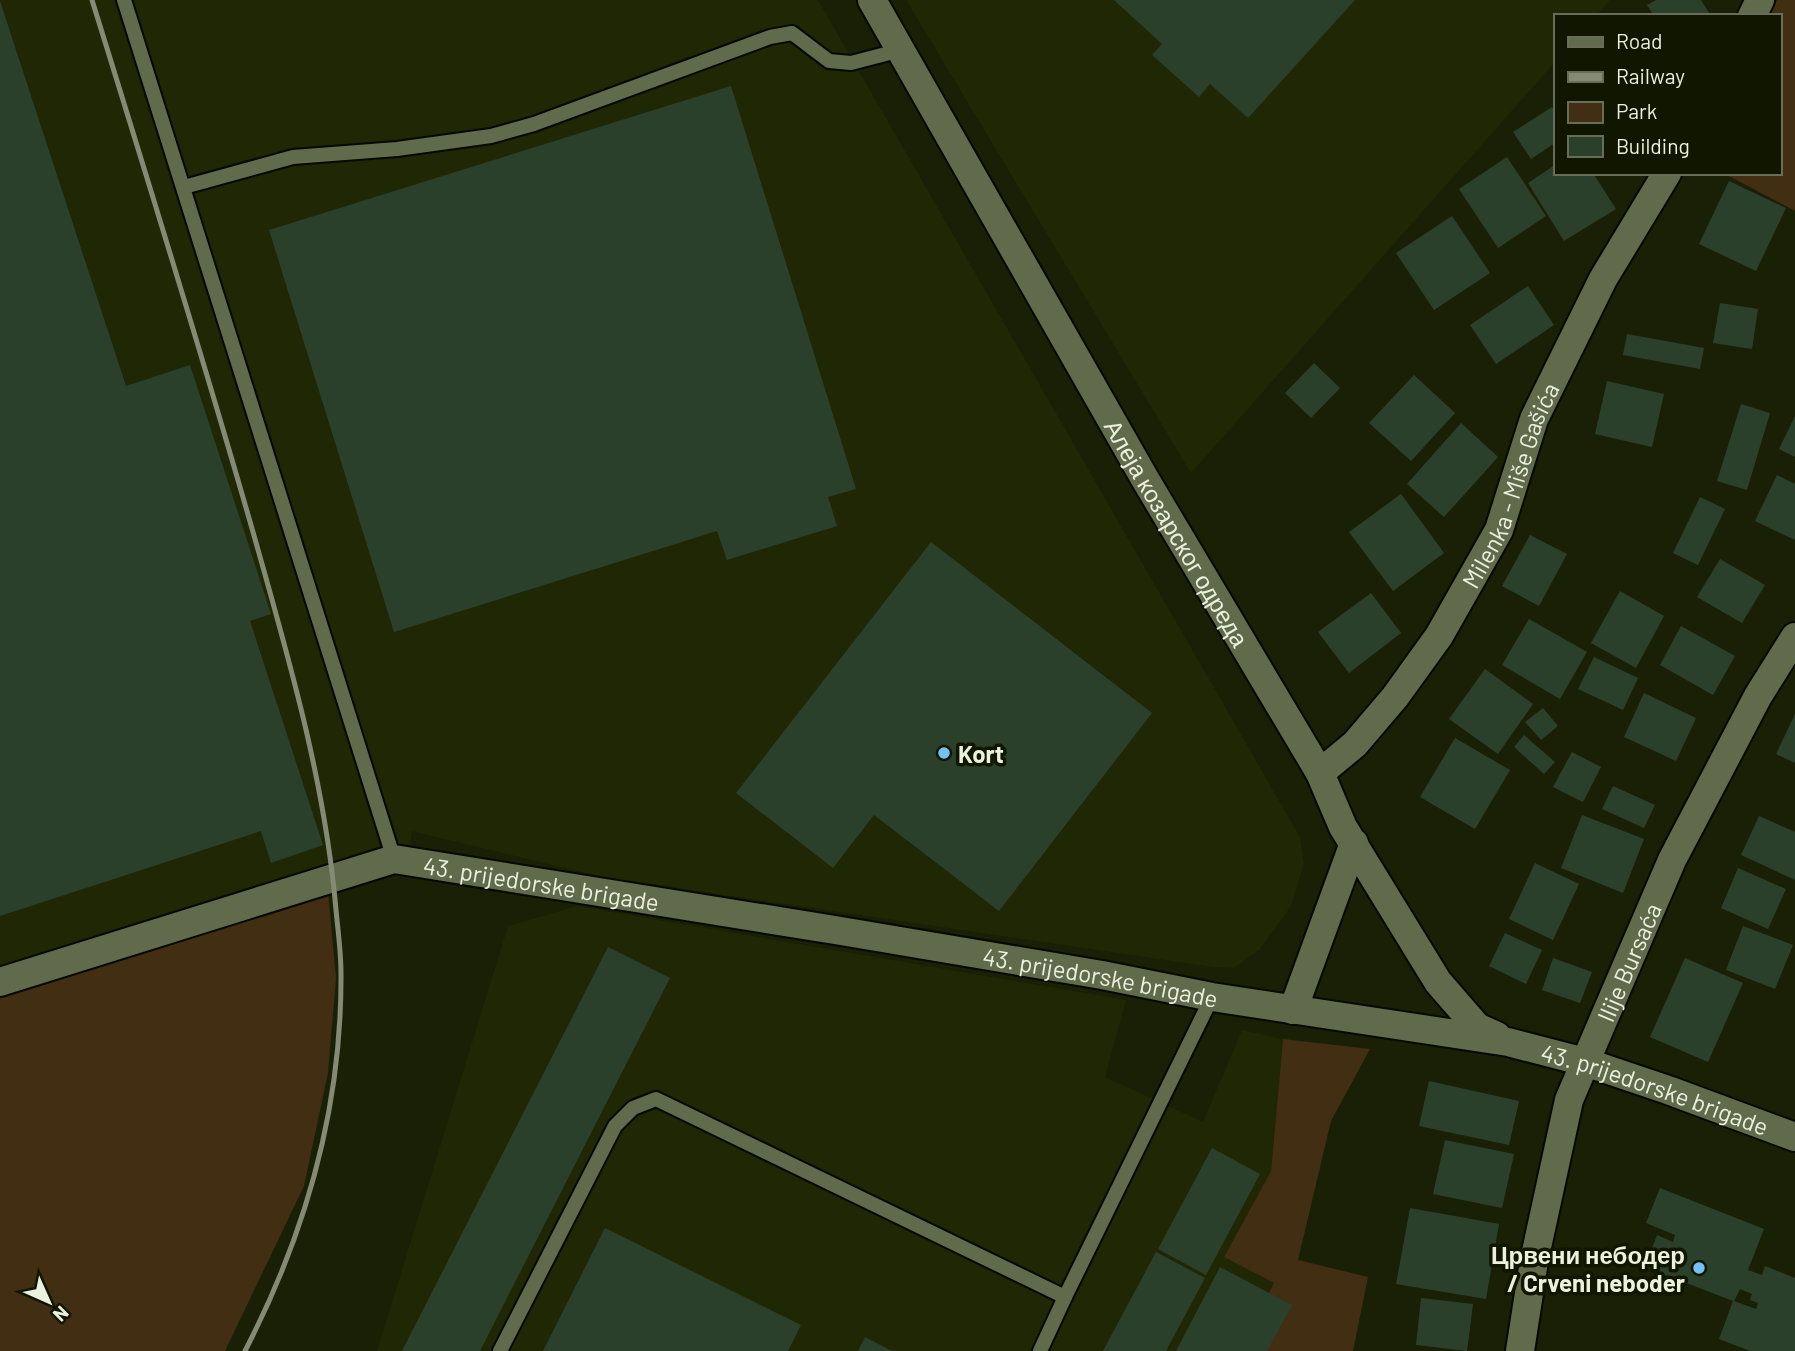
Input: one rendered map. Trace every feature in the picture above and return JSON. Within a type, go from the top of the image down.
[{"type":"street","name":"Алеја козарског одреда","points":[[872,0],[1144,479],[1320,773],[1343,827],[1438,982],[1477,1027],[1508,1042]]},
{"type":"street","name":"Milenka - Miše Gašića","points":[[1320,773],[1354,744],[1395,697],[1439,636],[1499,530],[1534,419],[1603,279],[1666,175]]},
{"type":"street","name":"Ilije Bursaća","points":[[1520,1351],[1534,1261],[1569,1100],[1672,860],[1758,696],[1795,638]]},
{"type":"street","points":[[1293,1010],[1354,843]]},
{"type":"street","points":[[0,982],[394,859]]},
{"type":"street","name":"43. prijedorske brigade","points":[[394,859],[855,933],[1102,975],[1212,997],[1508,1042],[1585,1062],[1795,1137]]},
{"type":"lane","points":[[124,0],[394,859]]},
{"type":"lane","points":[[184,187],[293,157],[397,149],[491,136],[534,124],[770,37],[792,33],[829,61],[851,63],[901,50]]},
{"type":"lane","points":[[1040,1351],[1212,997]]},
{"type":"lane","points":[[500,1351],[615,1126],[633,1108],[656,1098],[1065,1297]]},
{"type":"shaded area","points":[[0,0],[818,0],[1300,837],[1304,863],[1291,906],[1260,949],[1234,968],[1213,967],[597,876],[412,831],[406,875],[380,870],[0,985]]},
{"type":"shaded area","points":[[906,0],[1610,0],[1598,14],[1554,14],[1554,63],[1191,473]]},
{"type":"shaded area","points":[[577,906],[1126,1000],[1105,1077],[1203,1122],[1242,1030],[1283,1039],[1271,1171],[1224,1257],[1274,1283],[1238,1351],[377,1351],[508,926]]},
{"type":"green space","points":[[1777,0],[1795,0],[1795,211],[1727,175],[1781,175],[1781,14],[1769,14]]},
{"type":"green space","points":[[327,880],[336,979],[328,1073],[304,1186],[225,1351],[0,1351],[0,985]]},
{"type":"green space","points":[[1283,1039],[1370,1049],[1331,1121],[1298,1260],[1368,1277],[1353,1351],[1238,1351],[1274,1283],[1224,1257],[1271,1171]]},
{"type":"building","points":[[1114,0],[1355,0],[1248,118],[1210,84],[1199,97],[1152,55],[1162,44]]},
{"type":"building","points":[[1656,0],[1701,0],[1710,14],[1653,14],[1647,5]]},
{"type":"building","points":[[0,1],[126,386],[190,365],[271,614],[250,621],[323,845],[271,863],[261,831],[0,916]]},
{"type":"building","points":[[731,86],[856,489],[828,497],[837,526],[727,560],[717,531],[394,632],[269,230]]},
{"type":"building","points":[[1552,107],[1554,110],[1554,144],[1531,159],[1513,132]]},
{"type":"building","points":[[1507,157],[1546,216],[1498,248],[1459,189]]},
{"type":"building","points":[[1554,166],[1554,175],[1594,175],[1616,209],[1564,241],[1528,183]]},
{"type":"building","points":[[1729,181],[1786,208],[1756,271],[1699,244]]},
{"type":"building","points":[[1452,216],[1490,273],[1434,310],[1396,253]]},
{"type":"building","points":[[1528,286],[1554,325],[1496,364],[1470,325]]},
{"type":"building","points":[[1720,303],[1758,309],[1752,349],[1713,343]]},
{"type":"building","points":[[1627,334],[1704,348],[1700,369],[1623,355]]},
{"type":"building","points":[[1314,363],[1340,388],[1311,418],[1285,393]]},
{"type":"building","points":[[1414,375],[1455,413],[1411,461],[1369,423]]},
{"type":"building","points":[[1607,381],[1664,394],[1652,447],[1595,434]]},
{"type":"building","points":[[1741,404],[1770,413],[1747,490],[1717,481]]},
{"type":"building","points":[[1795,416],[1795,457],[1779,449]]},
{"type":"building","points":[[1461,423],[1498,457],[1444,517],[1407,484]]},
{"type":"building","points":[[1777,475],[1795,484],[1795,540],[1755,521]]},
{"type":"building","points":[[1401,494],[1444,553],[1393,591],[1349,532]]},
{"type":"building","points":[[1700,497],[1725,509],[1698,565],[1673,553]]},
{"type":"building","points":[[1530,535],[1567,554],[1539,606],[1502,586]]},
{"type":"building","name":"Kort","points":[[931,542],[1152,713],[999,911],[874,815],[833,868],[736,793]]},
{"type":"building","points":[[1720,559],[1765,585],[1742,623],[1697,597]]},
{"type":"building","points":[[1620,591],[1664,616],[1636,668],[1591,643]]},
{"type":"building","points":[[1371,593],[1401,633],[1349,673],[1318,632]]},
{"type":"building","points":[[1529,619],[1587,652],[1560,699],[1502,665]]},
{"type":"building","points":[[1681,626],[1735,656],[1713,695],[1660,665]]},
{"type":"building","points":[[1594,657],[1638,678],[1623,710],[1578,689]]},
{"type":"building","points":[[1485,669],[1533,704],[1498,754],[1449,719]]},
{"type":"building","points":[[1644,693],[1696,718],[1676,761],[1624,737]]},
{"type":"building","points":[[1543,708],[1558,726],[1541,740],[1525,722]]},
{"type":"building","points":[[1795,714],[1795,763],[1776,754]]},
{"type":"building","points":[[1524,735],[1555,762],[1544,774],[1514,747]]},
{"type":"building","points":[[1455,738],[1510,770],[1475,829],[1420,797]]},
{"type":"building","points":[[1572,752],[1601,767],[1583,802],[1553,787]]},
{"type":"building","points":[[1613,786],[1655,805],[1644,828],[1602,809]]},
{"type":"building","points":[[1582,815],[1644,839],[1623,893],[1561,868]]},
{"type":"building","points":[[1759,816],[1795,832],[1795,880],[1741,855]]},
{"type":"building","points":[[1535,863],[1579,884],[1553,940],[1509,919]]},
{"type":"building","points":[[1738,868],[1786,889],[1768,929],[1721,908]]},
{"type":"building","points":[[1743,926],[1793,945],[1775,989],[1726,970]]},
{"type":"building","points":[[1505,933],[1542,950],[1526,984],[1489,966]]},
{"type":"building","points":[[608,947],[670,978],[480,1351],[402,1351]]},
{"type":"building","points":[[1553,958],[1592,972],[1580,1003],[1542,990]]},
{"type":"building","points":[[1685,958],[1743,983],[1708,1062],[1650,1037]]},
{"type":"building","points":[[1429,1081],[1519,1101],[1509,1145],[1419,1126]]},
{"type":"building","points":[[1445,1140],[1514,1154],[1502,1208],[1433,1194]]},
{"type":"building","points":[[1212,1148],[1260,1174],[1206,1275],[1158,1249]]},
{"type":"building","name":"Црвени небодер / Crveni neboder","points":[[1660,1188],[1764,1229],[1748,1270],[1762,1275],[1765,1266],[1795,1278],[1795,1351],[1750,1351],[1719,1339],[1733,1301],[1645,1267],[1657,1235],[1673,1242],[1675,1235],[1646,1223]],"holes":[[[1740,1289],[1752,1294],[1750,1300],[1758,1303],[1756,1309],[1734,1301]]]},
{"type":"building","points":[[1410,1208],[1499,1224],[1486,1299],[1396,1284]]},
{"type":"building","points":[[605,1228],[801,1325],[788,1351],[543,1351]]},
{"type":"building","points":[[1156,1252],[1205,1278],[1166,1351],[1103,1351]]},
{"type":"building","points":[[1220,1267],[1292,1305],[1267,1351],[1176,1351]]},
{"type":"building","points":[[1421,1298],[1473,1304],[1467,1351],[1416,1345]]},
{"type":"building","points":[[865,1337],[892,1351],[858,1351]]},
{"type":"railway","points":[[92,0],[234,465],[279,625],[304,719],[331,862],[341,973],[340,1023],[327,1120],[316,1168],[286,1261],[245,1351]]},
{"type":"place","name":"Kort","points":[[944,753]]},
{"type":"place","name":"Црвени небодер / Crveni neboder","points":[[1699,1268]]}]
